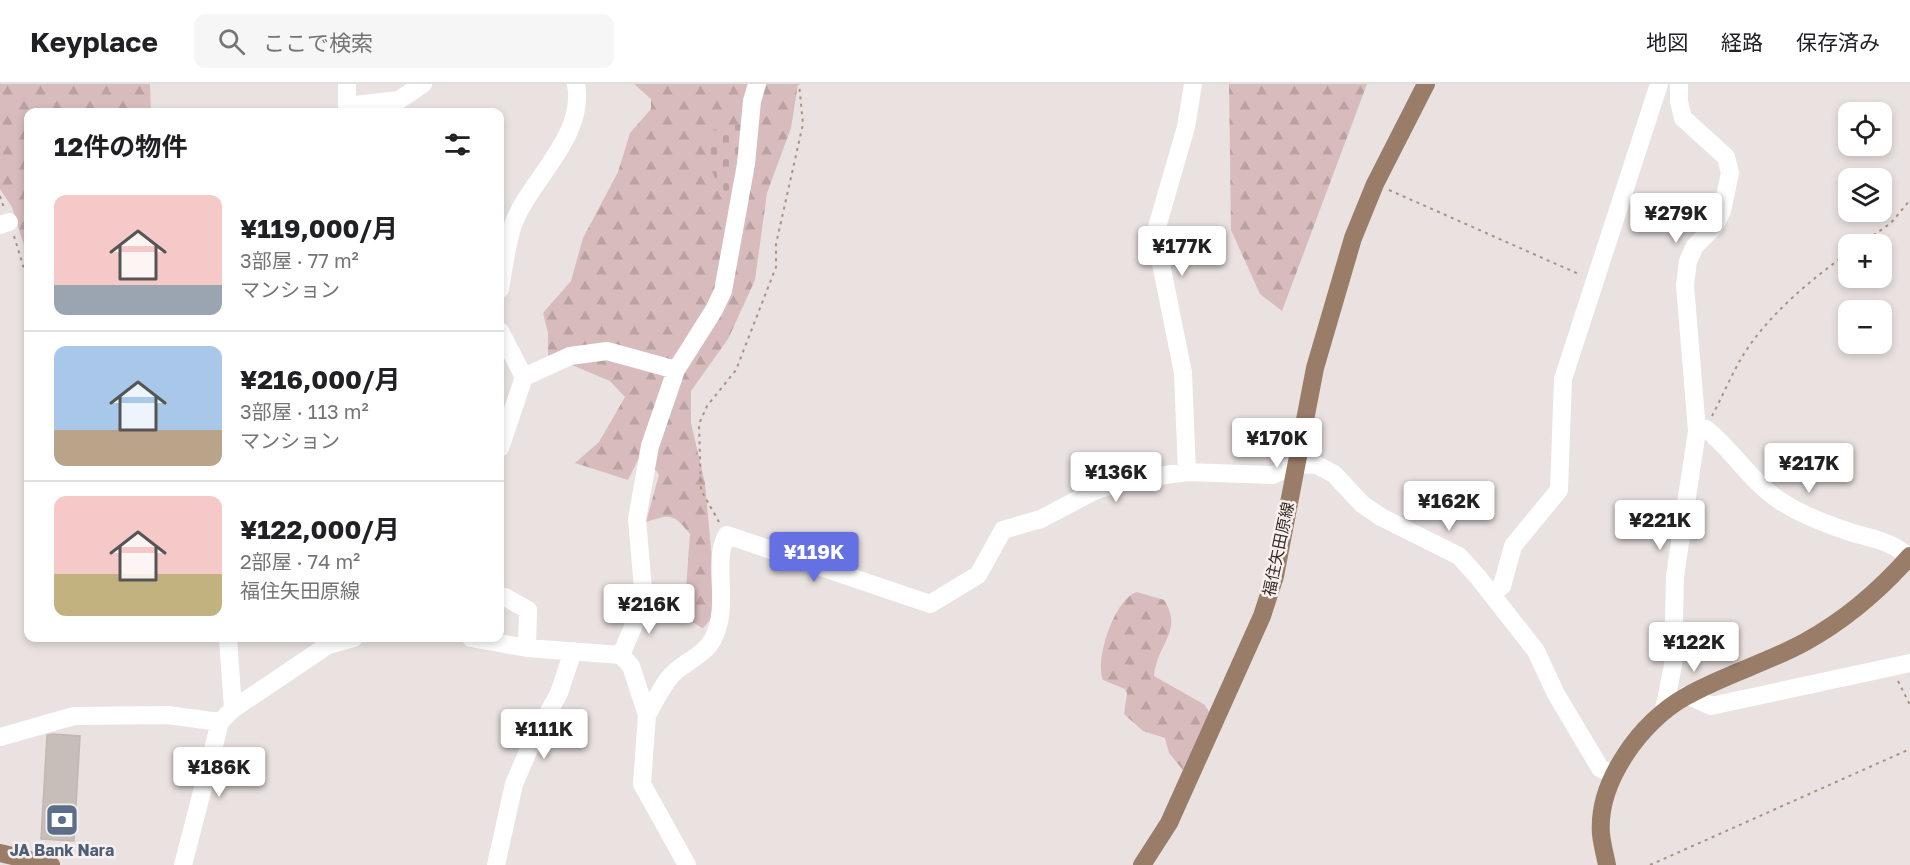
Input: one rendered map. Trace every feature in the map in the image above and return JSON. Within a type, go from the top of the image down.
[{"type":"main road","name":"福住矢田原線","points":[[1142,865],[1169,823],[1262,616],[1275,576],[1315,368],[1353,238],[1375,184],[1426,84]]},
{"type":"main road","points":[[1607,865],[1601,832],[1613,775],[1641,733],[1664,710],[1687,695],[1805,643],[1822,632],[1857,608],[1910,557]]},
{"type":"main road","points":[[0,853],[51,865]]},
{"type":"street","points":[[347,84],[347,108]]},
{"type":"street","points":[[353,108],[399,100],[423,84]]},
{"type":"street","points":[[504,269],[513,224],[569,132],[578,96],[576,84]]},
{"type":"street","points":[[621,656],[644,601],[637,519],[650,446],[676,370],[714,310],[723,291],[746,164],[752,101],[757,84]]},
{"type":"street","points":[[1187,472],[1183,373],[1155,234],[1186,127],[1193,84]]},
{"type":"street","points":[[1492,594],[1502,586],[1513,546],[1558,490],[1563,379],[1659,84]]},
{"type":"street","points":[[1664,710],[1673,665],[1675,576],[1701,430],[1685,285],[1688,261],[1695,246],[1714,227],[1722,211],[1730,173],[1726,157],[1683,118],[1679,102],[1679,84]]},
{"type":"street","points":[[504,339],[524,377]]},
{"type":"street","points":[[504,434],[524,377],[570,356],[607,351],[676,370]]},
{"type":"street","points":[[1701,430],[1756,482],[1780,501],[1849,532],[1895,545],[1910,557]]},
{"type":"street","points":[[647,715],[673,673],[699,655],[712,640],[723,610],[721,544],[727,535],[930,604],[978,575],[1003,530],[1041,519],[1094,491],[1130,480],[1187,472],[1273,475],[1296,464],[1317,465],[1334,474],[1362,504],[1381,517],[1459,556],[1536,651],[1556,694],[1600,768],[1613,775]]},
{"type":"street","points":[[505,597],[528,610],[527,648]]},
{"type":"street","points":[[228,642],[233,709]]},
{"type":"street","points":[[183,865],[220,722],[233,709],[328,645],[339,642]]},
{"type":"street","points":[[493,642],[527,648],[621,656],[631,666],[647,715],[642,784],[687,865]]},
{"type":"street","points":[[496,865],[514,784],[532,742],[559,693],[573,651]]},
{"type":"street","points":[[1687,695],[1711,706],[1910,663]]},
{"type":"street","points":[[0,737],[74,716],[166,715],[220,722]]},
{"type":"path","points":[[727,535],[701,490],[699,423],[707,406],[736,370],[776,267],[776,244],[803,124],[799,84]]},
{"type":"path","points":[[1375,184],[1595,281]]},
{"type":"path","points":[[0,196],[5,223],[24,272]]},
{"type":"path","points":[[1875,234],[1891,223],[1910,200]]},
{"type":"path","points":[[1701,430],[1742,356],[1788,302],[1838,261]]},
{"type":"path","points":[[1891,666],[1910,705]]},
{"type":"path","points":[[1650,865],[1910,749]]},
{"type":"green space","points":[[0,84],[150,84],[151,108],[24,108],[24,245],[12,207],[0,189]]},
{"type":"green space","points":[[634,84],[798,84],[791,128],[767,193],[755,280],[728,339],[691,391],[691,423],[705,483],[714,582],[714,615],[703,628],[684,618],[690,534],[671,517],[646,522],[659,475],[653,466],[638,460],[628,480],[575,463],[599,442],[625,397],[610,381],[548,355],[548,333],[543,313],[571,281],[583,238],[618,172],[630,133],[651,109],[651,99]]},
{"type":"green space","points":[[1229,84],[1367,84],[1282,311],[1260,294],[1231,230]]},
{"type":"green space","points":[[745,123],[734,198],[727,193],[715,177],[707,157],[706,147],[708,137],[713,130]]},
{"type":"green space","points":[[1137,592],[1164,600],[1171,620],[1168,637],[1156,665],[1154,676],[1205,705],[1209,712],[1183,770],[1169,753],[1165,738],[1143,731],[1124,714],[1127,693],[1125,689],[1103,680],[1101,659],[1108,631],[1121,605],[1129,596]]},
{"type":"building","points":[[47,735],[80,736],[74,841],[41,839]]},
{"type":"place","name":"JA Bank Nara","points":[[62,820]]}]
